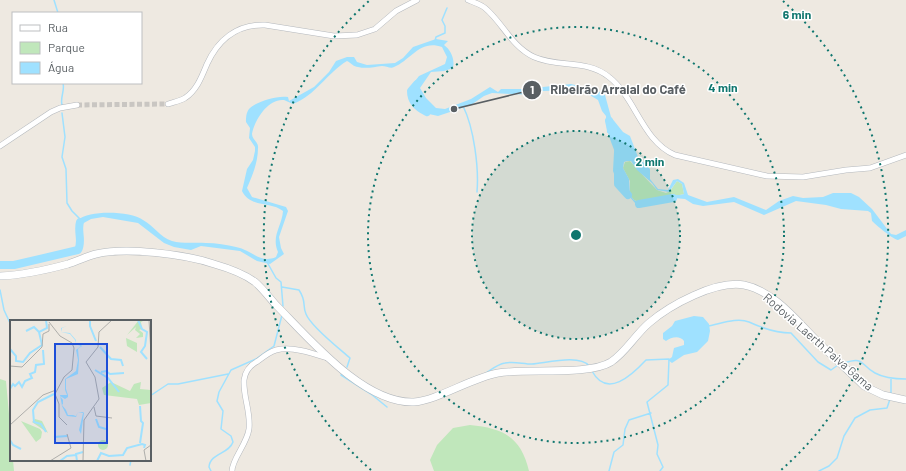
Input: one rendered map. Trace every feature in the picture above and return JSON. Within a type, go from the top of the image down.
[{"type":"main road","name":"Rodovia Laerth Paiva Gama","points":[[0,276],[40,272],[99,254],[170,254],[213,263],[238,272],[256,283],[328,358],[361,384],[392,399],[408,402],[423,400],[478,378],[497,373],[587,368],[606,365],[618,356],[649,323],[669,310],[705,291],[723,285],[737,284],[752,288],[770,297],[864,386],[883,396],[906,400]]},
{"type":"street","points":[[168,104],[184,99],[189,95],[200,81],[208,62],[218,45],[224,38],[239,29],[264,25],[334,36],[356,35],[375,29],[396,11],[417,0]]},
{"type":"street","points":[[468,0],[484,7],[515,43],[533,56],[559,63],[585,65],[608,76],[618,85],[650,134],[665,150],[675,155],[770,177],[803,177],[846,170],[870,168],[906,155]]},
{"type":"street","points":[[483,0],[484,7]]},
{"type":"street","points":[[0,146],[51,112],[60,108],[77,105]]},
{"type":"street","points":[[232,471],[233,465],[248,434],[249,412],[244,387],[245,373],[249,368],[271,352],[281,350],[304,352],[328,358]]},
{"type":"green space","points":[[630,161],[657,190],[666,193],[670,191],[677,181],[682,184],[684,194],[667,196],[650,202],[634,200],[630,195],[630,181],[623,168],[625,162]]},
{"type":"green space","points":[[0,379],[6,381],[10,425],[10,461],[13,461],[14,471],[0,471]]},
{"type":"green space","points":[[470,425],[482,426],[509,436],[516,442],[521,450],[526,459],[529,471],[434,471],[430,460],[437,445],[453,428]]},
{"type":"water","points":[[436,39],[448,41],[444,45],[449,49],[452,55],[453,68],[444,71],[431,72],[420,88],[426,98],[436,108],[445,109],[471,99],[490,87],[498,92],[501,89],[536,89],[571,84],[598,91],[605,95],[611,117],[623,132],[630,136],[638,157],[650,169],[650,179],[658,189],[668,190],[673,180],[678,179],[684,183],[688,195],[707,202],[734,197],[766,210],[779,201],[793,196],[803,198],[823,197],[833,193],[851,193],[859,197],[872,209],[891,234],[896,235],[906,230],[906,236],[898,240],[893,238],[872,221],[871,213],[868,211],[841,209],[826,205],[796,201],[764,215],[734,202],[703,206],[693,204],[685,199],[674,198],[649,205],[635,203],[617,182],[613,171],[615,133],[613,131],[607,133],[606,116],[602,111],[598,100],[588,94],[575,90],[543,91],[533,95],[492,93],[484,96],[471,105],[438,116],[423,111],[408,90],[419,76],[445,64],[447,57],[442,47],[434,45],[416,51],[393,68],[382,66],[361,68],[347,61],[308,96],[293,104],[284,100],[278,100],[267,106],[263,111],[253,129],[252,134],[258,146],[258,154],[247,188],[252,197],[286,207],[288,211],[279,237],[284,254],[270,264],[257,261],[240,251],[201,246],[191,250],[174,247],[164,243],[138,223],[103,217],[91,219],[82,224],[81,232],[77,231],[78,220],[83,217],[100,213],[120,213],[143,220],[164,237],[172,241],[221,244],[242,249],[265,259],[276,257],[278,252],[276,246],[276,236],[283,211],[273,206],[250,200],[242,191],[247,169],[253,160],[255,151],[255,147],[249,138],[250,128],[246,122],[249,109],[256,104],[272,98],[288,97],[289,101],[314,87],[329,72],[336,61],[347,57],[354,57],[357,62],[367,65],[395,63],[403,58],[413,47]],"holes":[[[631,161],[637,170],[652,183],[657,190],[669,192],[677,181],[682,184],[684,194],[667,196],[650,202],[638,202],[634,200],[630,195],[629,179],[623,168],[624,162]]]},
{"type":"water","points":[[694,316],[703,317],[709,324],[710,331],[708,341],[697,352],[684,355],[672,363],[668,360],[672,357],[674,348],[684,345],[684,341],[675,337],[666,341],[663,339],[663,333],[672,326],[675,321]]},
{"type":"waterway","points":[[54,0],[58,12]]},
{"type":"waterway","points":[[435,41],[436,37],[445,33],[445,26],[442,20],[447,8]]},
{"type":"waterway","points":[[62,105],[63,84]]},
{"type":"waterway","points":[[417,84],[411,91],[412,98],[418,106],[427,112]]},
{"type":"waterway","points":[[463,106],[470,125],[475,148],[477,192]]},
{"type":"waterway","points":[[62,113],[65,137],[62,157],[66,169],[67,203],[72,211],[81,220]]},
{"type":"waterway","points":[[609,121],[618,149]]},
{"type":"waterway","points":[[618,172],[618,184],[628,195]]},
{"type":"waterway","points":[[639,204],[673,198]]},
{"type":"waterway","points":[[0,265],[14,265],[78,250],[80,244],[80,222]]},
{"type":"waterway","points":[[267,262],[276,278],[281,282],[283,306]]},
{"type":"waterway","points":[[282,287],[299,290],[304,300],[305,311],[309,319],[319,331],[350,358],[347,367]]},
{"type":"waterway","points":[[0,290],[4,310],[10,323]]},
{"type":"waterway","points":[[211,471],[209,467],[210,462],[216,456],[228,449],[233,442],[231,436],[221,429],[223,411],[217,401],[219,392],[231,370],[256,359],[274,346],[282,315]]},
{"type":"waterway","points":[[708,326],[739,320],[749,322],[769,330],[791,333],[818,362],[831,370],[838,365]]},
{"type":"waterway","points":[[592,371],[598,379],[605,383],[612,384],[627,377],[646,360],[669,359]]},
{"type":"waterway","points":[[660,471],[663,467],[657,454],[658,445],[647,402],[668,385],[669,359]]},
{"type":"waterway","points":[[486,373],[497,366],[508,362],[532,364],[578,360],[585,362],[589,366]]},
{"type":"waterway","points":[[844,363],[856,360],[862,362],[878,375],[890,378],[906,379]]},
{"type":"waterway","points":[[151,395],[168,384],[178,384],[228,374]]},
{"type":"waterway","points":[[342,374],[341,375],[371,394],[387,407]]},
{"type":"waterway","points":[[891,379],[891,395]]},
{"type":"waterway","points":[[819,471],[829,466],[837,458],[844,436],[855,418],[870,410],[887,408],[890,399]]},
{"type":"waterway","points":[[609,471],[614,452],[623,445],[625,429],[629,420],[651,413]]},
{"type":"waterway","points":[[130,465],[131,461]]},
{"type":"tunnel","points":[[77,105],[168,104]]},
{"type":"place","name":"Ribeirão Arraial do Café","points":[[454,109]]}]
